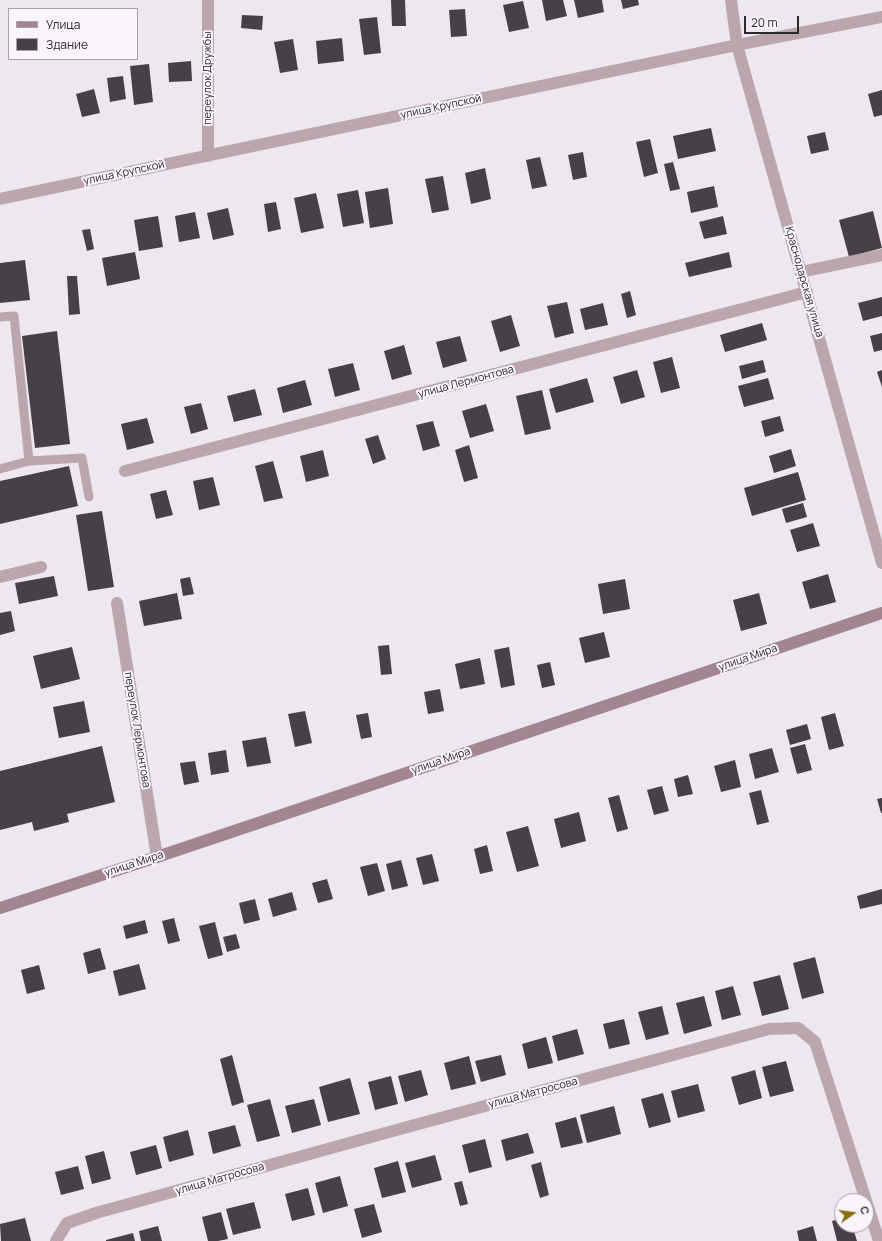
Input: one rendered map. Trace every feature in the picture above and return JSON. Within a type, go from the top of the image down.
[{"type":"main road","name":"улица Мира","points":[[0,908],[157,857],[882,613]]},
{"type":"street","name":"переулок Дружбы","points":[[208,0],[208,156]]},
{"type":"street","name":"Краснодарская улица","points":[[731,0],[737,45],[882,563]]},
{"type":"street","name":"улица Крупской","points":[[0,199],[737,45],[882,17]]},
{"type":"street","points":[[801,272],[882,255]]},
{"type":"street","name":"улица Лермонтова","points":[[125,471],[807,292]]},
{"type":"street","points":[[0,577],[41,567]]},
{"type":"street","name":"переулок Лермонтова","points":[[117,603],[157,857]]},
{"type":"street","name":"улица Матросова","points":[[56,1241],[68,1223],[96,1213],[769,1029],[798,1028],[815,1042],[879,1241]]},
{"type":"lane","points":[[0,317],[14,316],[29,461]]},
{"type":"lane","points":[[0,469],[29,461],[82,458],[89,497]]},
{"type":"building","points":[[391,0],[405,0],[406,26],[392,26]]},
{"type":"building","points":[[542,0],[563,0],[567,16],[546,21]]},
{"type":"building","points":[[574,0],[602,0],[604,12],[578,18]]},
{"type":"building","points":[[621,0],[638,0],[639,5],[623,9]]},
{"type":"building","points":[[523,1],[529,28],[509,32],[503,5]]},
{"type":"building","points":[[465,9],[467,36],[451,37],[449,10]]},
{"type":"building","points":[[242,15],[263,16],[262,30],[241,28]]},
{"type":"building","points":[[377,17],[381,53],[364,55],[359,19]]},
{"type":"building","points":[[342,38],[344,61],[318,64],[316,41]]},
{"type":"building","points":[[293,39],[298,70],[280,73],[274,42]]},
{"type":"building","points":[[191,61],[192,81],[169,82],[168,63]]},
{"type":"building","points":[[149,64],[153,102],[134,105],[130,66]]},
{"type":"building","points":[[123,76],[126,99],[110,102],[107,78]]},
{"type":"building","points":[[94,89],[100,113],[82,117],[76,94]]},
{"type":"building","points":[[882,90],[882,115],[874,117],[868,94]]},
{"type":"building","points":[[711,128],[716,151],[678,159],[673,136]]},
{"type":"building","points":[[825,132],[829,150],[811,154],[807,136]]},
{"type":"building","points":[[650,139],[658,173],[644,177],[636,142]]},
{"type":"building","points":[[583,152],[587,177],[573,180],[568,155]]},
{"type":"building","points":[[540,157],[547,186],[532,189],[526,160]]},
{"type":"building","points":[[673,162],[680,189],[670,191],[664,164]]},
{"type":"building","points":[[485,168],[491,199],[471,204],[465,173]]},
{"type":"building","points":[[443,176],[449,210],[432,213],[425,179]]},
{"type":"building","points":[[714,186],[718,207],[691,213],[687,192]]},
{"type":"building","points":[[388,188],[393,224],[370,228],[365,192]]},
{"type":"building","points":[[358,190],[364,223],[343,227],[337,194]]},
{"type":"building","points":[[316,193],[324,228],[301,233],[294,198]]},
{"type":"building","points":[[276,202],[281,229],[268,232],[264,204]]},
{"type":"building","points":[[228,208],[234,235],[213,240],[207,213]]},
{"type":"building","points":[[873,211],[882,248],[849,257],[839,220]]},
{"type":"building","points":[[195,212],[200,238],[179,242],[175,216]]},
{"type":"building","points":[[158,216],[163,247],[139,251],[134,220]]},
{"type":"building","points":[[723,216],[727,234],[704,239],[699,222]]},
{"type":"building","points":[[90,229],[94,249],[87,251],[82,230]]},
{"type":"building","points":[[135,252],[140,279],[107,286],[102,258]]},
{"type":"building","points":[[729,252],[732,267],[689,277],[685,263]]},
{"type":"building","points":[[25,260],[30,300],[0,303],[0,263]]},
{"type":"building","points":[[67,276],[77,276],[80,314],[69,315]]},
{"type":"building","points":[[630,291],[636,315],[627,318],[621,294]]},
{"type":"building","points":[[882,297],[882,316],[863,321],[858,303]]},
{"type":"building","points":[[567,302],[574,333],[555,338],[547,306]]},
{"type":"building","points":[[603,303],[608,325],[585,330],[580,309]]},
{"type":"building","points":[[511,315],[520,346],[500,352],[491,321]]},
{"type":"building","points":[[762,323],[767,340],[725,352],[720,335]]},
{"type":"building","points":[[57,331],[70,444],[35,448],[22,336]]},
{"type":"building","points":[[882,333],[882,350],[874,352],[870,336]]},
{"type":"building","points":[[460,336],[467,361],[443,368],[436,342]]},
{"type":"building","points":[[404,345],[412,374],[392,380],[384,351]]},
{"type":"building","points":[[672,357],[680,388],[661,393],[653,362]]},
{"type":"building","points":[[763,360],[766,372],[742,379],[739,366]]},
{"type":"building","points":[[353,363],[360,390],[335,397],[328,369]]},
{"type":"building","points":[[637,370],[645,397],[621,404],[613,377]]},
{"type":"building","points":[[882,370],[882,387],[877,372]]},
{"type":"building","points":[[587,378],[594,402],[556,413],[549,389]]},
{"type":"building","points":[[768,378],[774,399],[744,407],[738,386]]},
{"type":"building","points":[[305,380],[312,405],[283,413],[277,388]]},
{"type":"building","points":[[255,389],[262,415],[234,422],[227,396]]},
{"type":"building","points":[[542,390],[551,429],[525,435],[516,396]]},
{"type":"building","points":[[201,403],[208,429],[191,434],[184,407]]},
{"type":"building","points":[[486,404],[494,431],[470,438],[462,411]]},
{"type":"building","points":[[780,416],[784,431],[765,437],[761,421]]},
{"type":"building","points":[[147,418],[154,443],[127,450],[121,424]]},
{"type":"building","points":[[433,421],[440,446],[423,451],[416,425]]},
{"type":"building","points":[[378,435],[386,459],[373,464],[365,439]]},
{"type":"building","points":[[469,445],[478,478],[464,482],[455,450]]},
{"type":"building","points":[[791,449],[796,466],[774,473],[769,456]]},
{"type":"building","points":[[323,450],[329,476],[306,482],[300,456]]},
{"type":"building","points":[[273,461],[283,498],[264,502],[255,466]]},
{"type":"building","points":[[69,466],[78,506],[0,524],[0,481]]},
{"type":"building","points":[[798,472],[806,500],[752,516],[744,488]]},
{"type":"building","points":[[213,477],[220,505],[199,510],[193,481]]},
{"type":"building","points":[[166,490],[173,515],[156,519],[150,494]]},
{"type":"building","points":[[803,503],[807,517],[786,523],[782,509]]},
{"type":"building","points":[[102,511],[114,587],[88,591],[76,515]]},
{"type":"building","points":[[813,523],[820,546],[797,552],[790,530]]},
{"type":"building","points":[[828,574],[836,602],[810,609],[802,582]]},
{"type":"building","points":[[54,576],[58,596],[19,604],[15,583]]},
{"type":"building","points":[[190,577],[194,594],[183,596],[180,579]]},
{"type":"building","points":[[625,579],[630,609],[603,614],[598,584]]},
{"type":"building","points":[[177,593],[182,619],[144,626],[139,601]]},
{"type":"building","points":[[759,593],[767,624],[741,631],[733,600]]},
{"type":"building","points":[[11,611],[15,631],[0,635],[0,613]]},
{"type":"building","points":[[604,632],[610,657],[585,663],[579,638]]},
{"type":"building","points":[[389,645],[392,674],[381,675],[378,646]]},
{"type":"building","points":[[72,647],[80,679],[41,689],[33,656]]},
{"type":"building","points":[[509,647],[515,685],[501,688],[494,650]]},
{"type":"building","points":[[480,658],[485,684],[460,689],[455,664]]},
{"type":"building","points":[[550,662],[555,685],[542,688],[537,665]]},
{"type":"building","points":[[440,689],[444,711],[428,714],[424,692]]},
{"type":"building","points":[[84,701],[90,732],[59,738],[53,707]]},
{"type":"building","points":[[305,711],[312,743],[295,747],[288,714]]},
{"type":"building","points":[[368,713],[372,737],[361,739],[356,715]]},
{"type":"building","points":[[835,713],[844,746],[829,750],[821,717]]},
{"type":"building","points":[[807,724],[811,739],[790,745],[786,730]]},
{"type":"building","points":[[266,737],[271,763],[247,767],[242,741]]},
{"type":"building","points":[[805,744],[812,770],[797,774],[790,748]]},
{"type":"building","points":[[102,746],[115,802],[67,814],[69,822],[34,831],[32,822],[0,830],[0,771]]},
{"type":"building","points":[[772,748],[779,772],[755,779],[749,754]]},
{"type":"building","points":[[226,750],[229,772],[211,775],[208,753]]},
{"type":"building","points":[[735,760],[741,787],[721,792],[714,766]]},
{"type":"building","points":[[195,761],[199,782],[184,785],[180,763]]},
{"type":"building","points":[[688,775],[693,794],[678,797],[674,779]]},
{"type":"building","points":[[662,786],[669,811],[654,815],[647,790]]},
{"type":"building","points":[[761,790],[769,822],[757,825],[749,793]]},
{"type":"building","points":[[619,795],[628,829],[617,832],[608,798]]},
{"type":"building","points":[[882,798],[882,813],[881,813],[877,799]]},
{"type":"building","points":[[579,812],[586,841],[561,848],[554,819]]},
{"type":"building","points":[[528,826],[539,866],[517,872],[506,832]]},
{"type":"building","points":[[487,845],[493,871],[480,874],[474,849]]},
{"type":"building","points":[[432,854],[439,881],[423,885],[416,858]]},
{"type":"building","points":[[401,860],[408,886],[392,890],[386,864]]},
{"type":"building","points":[[377,863],[385,891],[368,896],[360,867]]},
{"type":"building","points":[[327,879],[333,899],[318,903],[312,883]]},
{"type":"building","points":[[882,889],[882,904],[860,909],[857,896]]},
{"type":"building","points":[[292,892],[297,910],[273,917],[268,899]]},
{"type":"building","points":[[255,899],[260,920],[244,924],[239,903]]},
{"type":"building","points":[[174,918],[180,941],[168,944],[162,921]]},
{"type":"building","points":[[145,920],[148,933],[126,939],[123,926]]},
{"type":"building","points":[[215,922],[223,955],[208,959],[199,926]]},
{"type":"building","points":[[236,934],[240,948],[227,952],[223,937]]},
{"type":"building","points":[[100,948],[106,969],[88,974],[83,953]]},
{"type":"building","points":[[815,957],[824,993],[802,999],[793,963]]},
{"type":"building","points":[[139,964],[146,989],[119,996],[113,971]]},
{"type":"building","points":[[39,965],[45,989],[27,994],[21,970]]},
{"type":"building","points":[[780,975],[789,1009],[762,1016],[753,982]]},
{"type":"building","points":[[733,986],[741,1015],[722,1020],[715,991]]},
{"type":"building","points":[[704,996],[712,1026],[684,1034],[676,1003]]},
{"type":"building","points":[[662,1006],[669,1034],[646,1040],[638,1012]]},
{"type":"building","points":[[624,1019],[630,1044],[609,1049],[603,1024]]},
{"type":"building","points":[[577,1029],[584,1054],[558,1061],[552,1036]]},
{"type":"building","points":[[546,1037],[553,1063],[528,1069],[522,1044]]},
{"type":"building","points":[[232,1055],[244,1102],[232,1106],[220,1059]]},
{"type":"building","points":[[501,1055],[506,1075],[481,1082],[475,1061]]},
{"type":"building","points":[[469,1056],[476,1084],[451,1090],[444,1063]]},
{"type":"building","points":[[786,1061],[794,1091],[770,1097],[762,1067]]},
{"type":"building","points":[[421,1070],[428,1095],[405,1102],[398,1076]]},
{"type":"building","points":[[755,1070],[762,1098],[739,1105],[731,1077]]},
{"type":"building","points":[[391,1076],[398,1104],[375,1110],[368,1082]]},
{"type":"building","points":[[350,1078],[360,1114],[328,1122],[319,1087]]},
{"type":"building","points":[[698,1084],[705,1111],[678,1118],[671,1091]]},
{"type":"building","points":[[663,1093],[671,1122],[649,1128],[641,1099]]},
{"type":"building","points":[[270,1099],[280,1136],[257,1142],[247,1105]]},
{"type":"building","points":[[314,1099],[321,1125],[292,1133],[285,1106]]},
{"type":"building","points":[[614,1106],[621,1134],[587,1143],[580,1115]]},
{"type":"building","points":[[576,1117],[583,1143],[561,1148],[555,1123]]},
{"type":"building","points":[[235,1125],[241,1146],[213,1154],[208,1132]]},
{"type":"building","points":[[188,1130],[194,1155],[169,1162],[163,1137]]},
{"type":"building","points":[[528,1133],[534,1153],[506,1161],[501,1140]]},
{"type":"building","points":[[485,1139],[492,1167],[469,1173],[462,1145]]},
{"type":"building","points":[[156,1145],[162,1168],[136,1175],[130,1152]]},
{"type":"building","points":[[104,1151],[111,1179],[92,1184],[85,1156]]},
{"type":"building","points":[[435,1155],[442,1180],[412,1188],[405,1163]]},
{"type":"building","points":[[398,1161],[406,1192],[382,1198],[374,1168]]},
{"type":"building","points":[[541,1162],[549,1195],[540,1198],[531,1165]]},
{"type":"building","points":[[78,1166],[84,1189],[61,1195],[55,1172]]},
{"type":"building","points":[[340,1176],[348,1206],[323,1213],[315,1183]]},
{"type":"building","points":[[462,1181],[468,1204],[460,1206],[454,1183]]},
{"type":"building","points":[[308,1188],[315,1215],[292,1221],[285,1194]]},
{"type":"building","points":[[254,1202],[261,1228],[233,1235],[226,1209]]},
{"type":"building","points":[[374,1204],[382,1232],[362,1238],[354,1209]]},
{"type":"building","points":[[221,1212],[228,1239],[208,1241],[202,1217]]},
{"type":"building","points":[[25,1218],[31,1241],[1,1241],[0,1224]]},
{"type":"building","points":[[158,1226],[162,1241],[141,1241],[139,1231]]},
{"type":"building","points":[[813,1226],[817,1241],[799,1241],[797,1231]]},
{"type":"building","points":[[133,1233],[135,1241],[106,1241],[106,1240]]},
{"type":"building","points":[[835,1233],[854,1233],[857,1241],[837,1241]]}]
